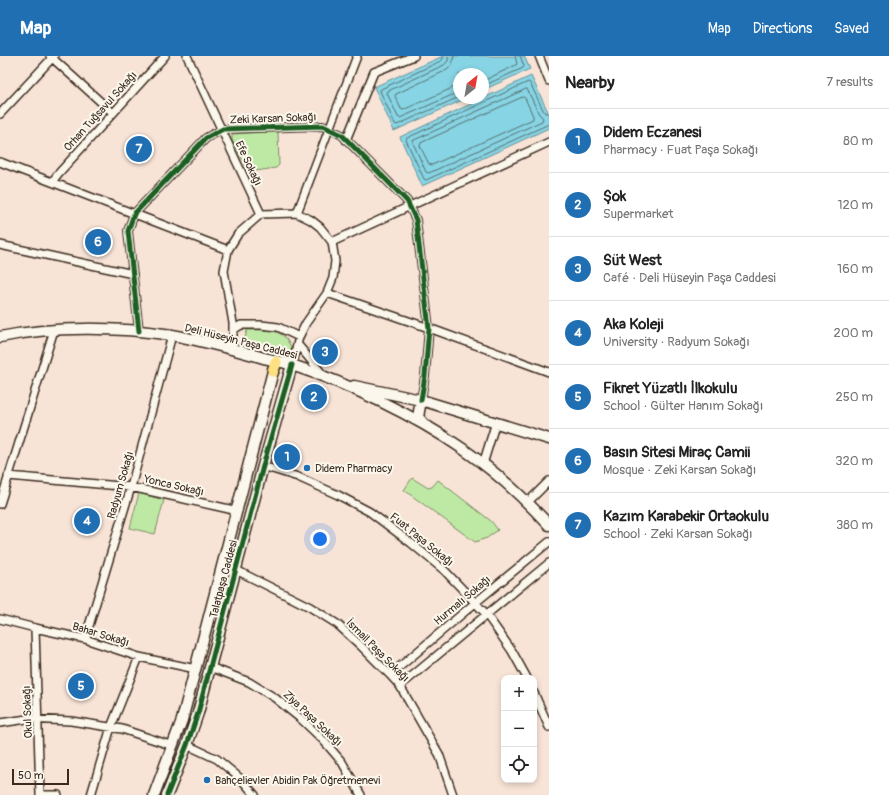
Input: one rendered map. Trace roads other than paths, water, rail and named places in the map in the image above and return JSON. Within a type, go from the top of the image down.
[{"type":"main road","name":"Deli Hüseyin Paşa Caddesi","points":[[0,337],[21,332],[54,330],[82,329],[139,331],[230,348],[275,367],[292,365],[331,380],[382,403],[463,449],[483,464],[527,502],[549,525]]},
{"type":"main road","name":"Talatpaşa Caddesi","points":[[167,795],[198,713],[263,466],[292,365]]},
{"type":"main road","name":"Talatpaşa Caddesi","points":[[154,795],[182,720],[275,367]]},
{"type":"main road","points":[[331,380],[421,400],[549,438]]},
{"type":"main road","points":[[421,400],[418,416],[426,427]]},
{"type":"street","name":"Orhan Tuğsavul Sokağı","points":[[52,182],[165,56]]},
{"type":"street","name":"Efe Sokağı","points":[[187,56],[261,214]]},
{"type":"street","points":[[297,213],[357,56]]},
{"type":"street","points":[[346,140],[374,72],[414,56]]},
{"type":"street","points":[[539,56],[549,81]]},
{"type":"street","points":[[0,114],[52,57],[113,113]]},
{"type":"street","name":"Zeki Karsan Sokağı","points":[[139,331],[128,231],[134,214],[206,138],[224,129],[323,126],[342,135],[407,201],[416,220],[429,328],[425,376],[421,400]]},
{"type":"street","points":[[332,242],[549,142]]},
{"type":"street","points":[[0,162],[228,250]]},
{"type":"street","points":[[230,348],[233,335],[233,323],[224,271],[228,250],[238,234],[261,214],[297,213],[311,220],[320,227],[332,242],[335,261],[333,278],[327,293],[306,323],[292,365]]},
{"type":"street","points":[[0,245],[133,274]]},
{"type":"street","points":[[327,293],[429,328],[549,372]]},
{"type":"street","points":[[233,330],[241,325],[278,326],[299,341],[331,380]]},
{"type":"street","points":[[0,504],[54,330]]},
{"type":"street","name":"Radyum Sokağı","points":[[85,638],[132,487],[172,336]]},
{"type":"street","points":[[483,464],[496,422]]},
{"type":"street","name":"Fuat Paşa Sokağı","points":[[263,466],[304,480],[338,495],[370,512],[446,570],[486,614],[512,651],[525,675]]},
{"type":"street","name":"Yonca Sokağı","points":[[8,476],[132,487],[238,511]]},
{"type":"street","points":[[527,502],[549,481]]},
{"type":"street","name":"Hurmalı Sokağı","points":[[390,675],[549,542]]},
{"type":"street","points":[[400,686],[549,563]]},
{"type":"street","name":"İsmail Paşa Sokağı","points":[[236,570],[310,607],[337,624],[390,675],[400,686],[439,754],[453,795]]},
{"type":"street","name":"Bahar Sokağı","points":[[0,618],[35,628],[85,638],[139,657],[196,669]]},
{"type":"street","name":"Okul Sokağı","points":[[35,628],[41,795]]},
{"type":"street","points":[[91,795],[111,727],[139,657]]},
{"type":"street","name":"Ziya Paşa Sokağı","points":[[210,667],[249,682],[275,698],[301,719],[323,740],[342,762],[361,795]]},
{"type":"street","points":[[537,700],[549,727]]},
{"type":"street","points":[[0,724],[28,719],[71,721],[122,729],[173,746]]},
{"type":"street","points":[[187,745],[217,758],[255,795]]},
{"type":"street","points":[[41,795],[58,795]]},
{"type":"water","points":[[443,56],[524,56],[530,69],[489,87],[489,68],[453,68],[454,104],[394,131],[374,87]]},
{"type":"water","points":[[531,76],[549,114],[549,128],[422,186],[400,137],[471,104],[489,104],[489,96]]},
{"type":"place","name":"Kazım Karabekir Ortaokulu","points":[[139,149]]},
{"type":"place","name":"Basın Sitesi Miraç Camii","points":[[98,242]]},
{"type":"place","name":"Süt West","points":[[325,352]]},
{"type":"place","name":"Şok","points":[[314,397]]},
{"type":"place","name":"Didem Eczanesi","points":[[287,457]]},
{"type":"place","name":"Didem Pharmacy","points":[[307,468]]},
{"type":"place","name":"Aka Koleji","points":[[87,521]]},
{"type":"place","name":"Fikret Yüzatlı İlkokulu","points":[[81,686]]},
{"type":"place","name":"Bahçelievler Abidin Pak Öğretmenevi","points":[[207,780]]}]
